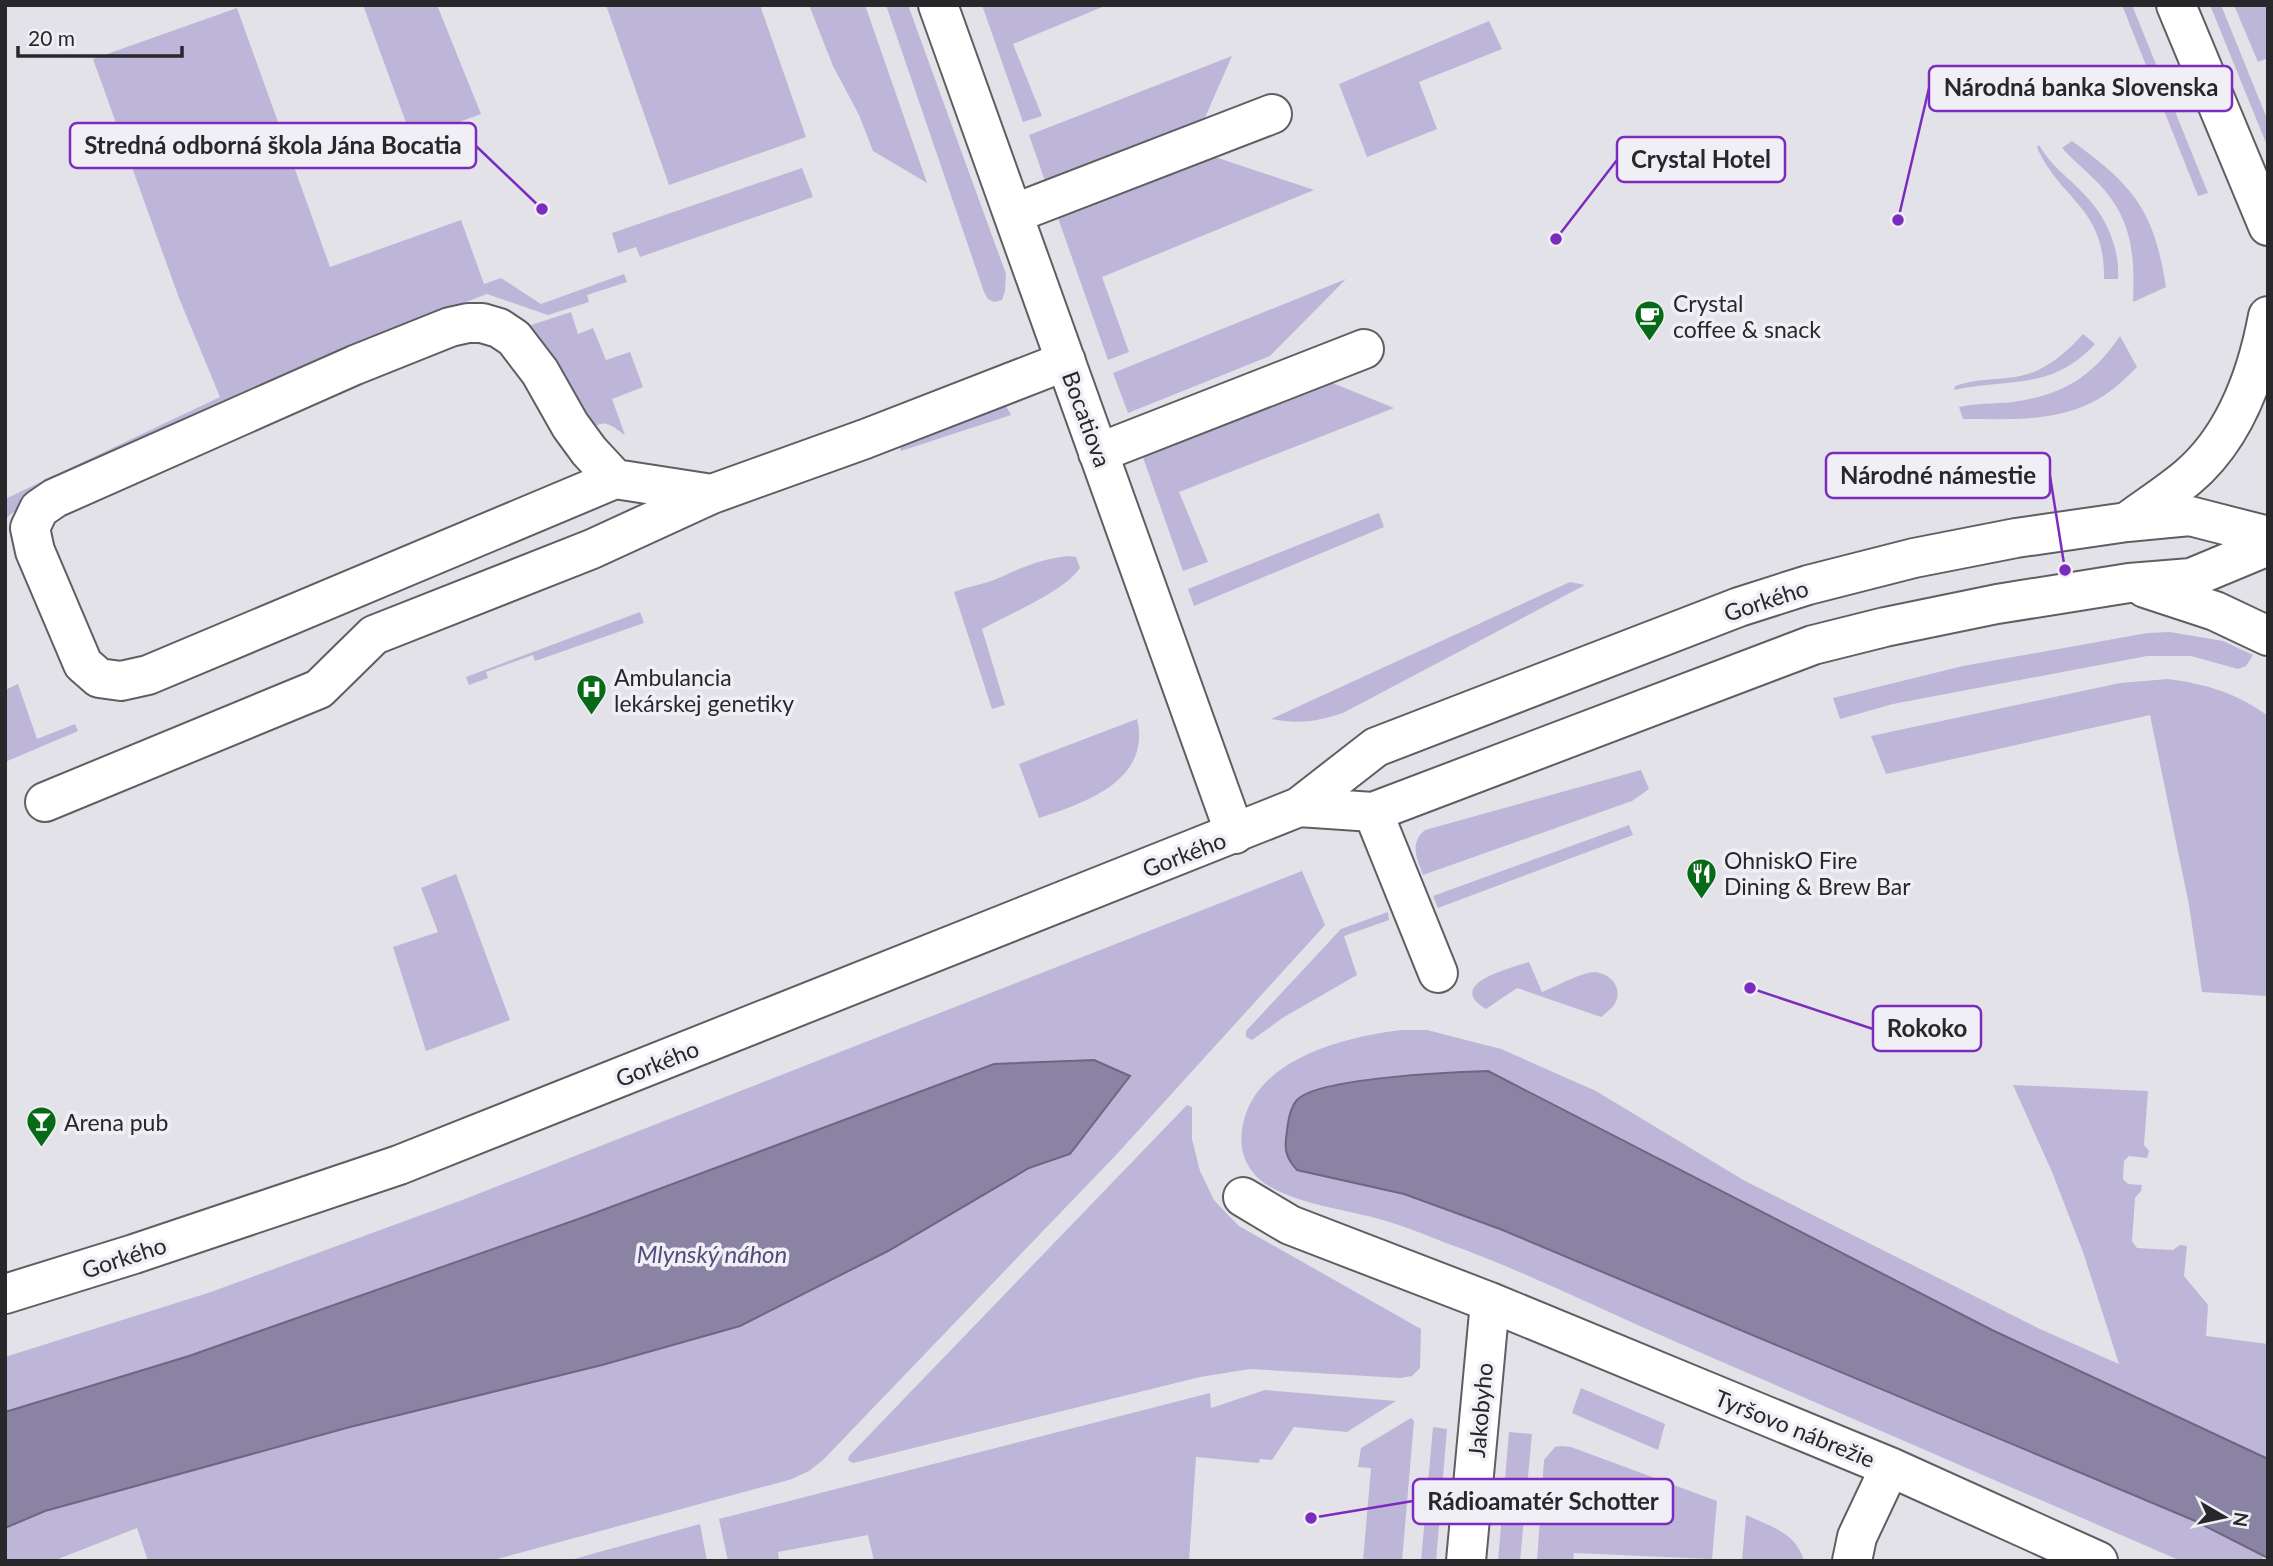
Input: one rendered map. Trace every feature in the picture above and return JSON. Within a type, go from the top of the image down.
[{"type":"street","name":"Bocatiova","points":[[937,5],[1235,834]]},
{"type":"street","points":[[2176,5],[2268,226]]},
{"type":"street","points":[[1013,214],[1272,114]]},
{"type":"street","points":[[2127,522],[2189,476],[2217,446],[2249,386],[2261,351],[2268,316]]},
{"type":"street","points":[[615,480],[570,425],[540,372],[514,338],[499,328],[482,323],[468,323],[450,327],[355,365],[55,498],[39,509],[30,528],[35,551],[83,664],[99,678],[121,681],[148,675],[615,480],[712,494]]},
{"type":"street","points":[[1098,453],[1364,349]]},
{"type":"street","points":[[45,802],[319,689],[374,635],[592,549],[712,494],[865,439],[1066,361]]},
{"type":"street","name":"Gorkého","points":[[5,1294],[399,1166],[1235,834],[1299,807],[1376,747],[1739,607],[1808,585],[1913,558],[2015,538],[2127,522],[2190,516],[2268,536]]},
{"type":"street","name":"Gorkého","points":[[1299,807],[1373,812],[1813,645],[1997,604],[2130,583],[2191,578],[2268,546]]},
{"type":"street","points":[[2130,583],[2215,611],[2268,636]]},
{"type":"street","points":[[1373,812],[1438,973]]},
{"type":"street","name":"Tyršovo nábrežie","points":[[1243,1197],[1290,1225],[1490,1302],[1890,1467],[2098,1561]]},
{"type":"street","name":"Jakobyho","points":[[1466,1561],[1490,1302]]},
{"type":"street","points":[[1852,1561],[1857,1537],[1890,1467]]},
{"type":"shaded area","points":[[363,5],[437,5],[481,114],[412,139]]},
{"type":"shaded area","points":[[606,5],[760,5],[806,137],[669,185]]},
{"type":"shaded area","points":[[809,5],[865,5],[927,183],[873,151],[859,115],[833,66]]},
{"type":"shaded area","points":[[886,5],[908,5],[1006,274],[1002,300],[994,302],[988,299],[984,292]]},
{"type":"shaded area","points":[[982,5],[1107,5],[1013,44],[1042,116],[1023,122]]},
{"type":"shaded area","points":[[2122,5],[2132,5],[2208,193],[2198,196]]},
{"type":"shaded area","points":[[2210,5],[2221,5],[2268,121],[2268,148]]},
{"type":"shaded area","points":[[2234,5],[2268,5],[2268,58],[2258,62]]},
{"type":"shaded area","points":[[237,8],[330,267],[461,220],[484,284],[501,278],[541,304],[624,274],[627,282],[587,295],[589,302],[548,315],[487,294],[344,348],[344,351],[41,490],[5,519],[5,499],[220,397],[179,298],[93,59]]},
{"type":"shaded area","points":[[1489,21],[1502,49],[1419,82],[1437,129],[1367,157],[1339,84]]},
{"type":"shaded area","points":[[1232,56],[1203,122],[1045,181],[1029,135]]},
{"type":"shaded area","points":[[2072,141],[2111,172],[2138,202],[2155,238],[2166,287],[2133,302],[2132,251],[2123,220],[2106,192],[2062,148]]},
{"type":"shaded area","points":[[2039,145],[2054,165],[2092,203],[2105,222],[2117,256],[2118,279],[2104,279],[2103,255],[2098,236],[2081,208],[2048,168],[2038,150]]},
{"type":"shaded area","points":[[1215,157],[1314,190],[1102,277],[1129,352],[1108,360],[1058,218]]},
{"type":"shaded area","points":[[802,168],[813,197],[640,257],[636,247],[618,253],[612,233]]},
{"type":"shaded area","points":[[1346,279],[1270,356],[1128,413],[1113,373]]},
{"type":"shaded area","points":[[571,312],[578,334],[593,328],[606,360],[630,352],[643,387],[612,399],[625,435],[607,424],[595,427],[528,326]]},
{"type":"shaded area","points":[[2083,334],[2095,344],[2062,370],[2029,380],[1954,390],[1955,386],[1962,384],[2035,372],[2061,356]]},
{"type":"shaded area","points":[[2120,336],[2137,367],[2100,398],[2051,416],[1963,419],[1959,407],[2031,399],[2075,382],[2098,363]]},
{"type":"shaded area","points":[[1318,377],[1394,408],[1179,492],[1208,562],[1183,571],[1139,446]]},
{"type":"shaded area","points":[[1005,404],[1011,415],[901,451],[902,442]]},
{"type":"shaded area","points":[[1379,513],[1384,527],[1194,606],[1188,589]]},
{"type":"shaded area","points":[[1069,556],[1076,557],[1080,568],[1073,577],[1035,602],[982,629],[1005,705],[992,709],[954,592],[1034,564]]},
{"type":"shaded area","points":[[1570,582],[1585,585],[1343,713],[1307,721],[1271,719]]},
{"type":"shaded area","points":[[640,612],[644,623],[535,661],[533,655],[486,672],[488,678],[469,685],[466,677]]},
{"type":"shaded area","points":[[2170,632],[2223,641],[2253,655],[2246,666],[2238,669],[2191,656],[2147,656],[1893,704],[1840,719],[1833,698],[1963,666],[2147,633]]},
{"type":"shaded area","points":[[2168,679],[2221,691],[2245,701],[2268,716],[2268,996],[2202,992],[2189,905],[2150,715],[1886,774],[1871,736],[2120,683]]},
{"type":"shaded area","points":[[18,684],[37,739],[75,724],[78,731],[5,762],[5,690]]},
{"type":"shaded area","points":[[1137,719],[1139,740],[1134,759],[1124,774],[1094,796],[1039,818],[1019,764]]},
{"type":"shaded area","points":[[1641,770],[1649,789],[1632,801],[1423,875],[1416,846],[1425,830]]},
{"type":"shaded area","points":[[1629,825],[1633,835],[1438,908],[1433,896]]},
{"type":"shaded area","points":[[1302,871],[1325,925],[1116,1155],[823,1460],[809,1471],[792,1479],[490,1561],[148,1561],[137,1528],[53,1561],[5,1561],[5,1528],[45,1511],[350,1427],[602,1365],[740,1326],[888,1251],[1029,1168],[1070,1154],[1130,1076],[994,1064],[584,1217],[189,1356],[5,1412],[5,1357],[211,1292],[465,1199]]},
{"type":"shaded area","points":[[456,874],[510,1020],[426,1051],[393,947],[438,932],[421,888]]},
{"type":"shaded area","points":[[1388,912],[1389,920],[1344,936],[1357,975],[1284,1017],[1252,1040],[1246,1037],[1246,1031],[1341,929]]},
{"type":"shaded area","points":[[1529,962],[1542,992],[1594,972],[1606,975],[1614,983],[1617,988],[1615,1003],[1601,1017],[1517,988],[1486,1009],[1475,1000],[1472,992],[1485,978]]},
{"type":"shaded area","points":[[1401,1030],[1427,1030],[1501,1049],[1596,1091],[1745,1181],[2040,1329],[2119,1364],[2083,1252],[2052,1172],[2013,1085],[2148,1091],[2144,1145],[2149,1151],[2147,1158],[2129,1156],[2124,1161],[2123,1179],[2128,1184],[2142,1185],[2135,1198],[2132,1241],[2137,1248],[2173,1250],[2180,1245],[2187,1246],[2184,1276],[2208,1305],[2206,1336],[2268,1344],[2268,1459],[1992,1330],[1488,1071],[1297,1170],[1404,1194],[1500,1229],[2193,1520],[2264,1556],[2261,1561],[2181,1561],[1506,1266],[1394,1223],[1282,1193],[1256,1176],[1245,1158],[1242,1131],[1251,1102],[1265,1083],[1305,1055],[1354,1038]]},
{"type":"shaded area","points":[[1187,1105],[1192,1107],[1192,1139],[1200,1171],[1214,1200],[1239,1226],[1421,1329],[1420,1368],[1412,1376],[1400,1378],[1250,1369],[1200,1377],[853,1463],[848,1460],[849,1456]]},
{"type":"shaded area","points":[[1581,1388],[1665,1424],[1658,1450],[1572,1413]]},
{"type":"shaded area","points":[[1265,1390],[1396,1401],[1347,1432],[1294,1427],[1272,1460],[1260,1459],[1259,1463],[1196,1457],[1189,1561],[874,1561],[868,1535],[778,1552],[779,1561],[728,1561],[719,1519],[1210,1393],[1211,1408]]},
{"type":"shaded area","points":[[1411,1418],[1414,1421],[1402,1561],[1363,1561],[1371,1468],[1358,1467],[1361,1448]]},
{"type":"shaded area","points":[[1433,1427],[1447,1429],[1436,1561],[1421,1561]]},
{"type":"shaded area","points":[[1509,1432],[1532,1434],[1520,1561],[1498,1561]]},
{"type":"shaded area","points":[[1555,1447],[1571,1447],[1717,1501],[1712,1559],[1574,1553],[1573,1561],[1537,1561],[1544,1460]]},
{"type":"shaded area","points":[[1746,1515],[1789,1537],[1804,1561],[1742,1561]]},
{"type":"shaded area","points":[[700,1524],[707,1561],[567,1561]]},
{"type":"water","name":"Mlynský náhon","points":[[1094,1060],[1130,1076],[1070,1154],[1029,1168],[888,1251],[740,1326],[602,1365],[350,1427],[45,1511],[5,1528],[5,1412],[189,1356],[584,1217],[994,1064]]},
{"type":"water","points":[[1488,1071],[1992,1330],[2268,1459],[2268,1558],[2193,1520],[1500,1229],[1404,1194],[1297,1170],[1286,1152],[1291,1111],[1297,1100],[1309,1092],[1357,1081]]},
{"type":"place","name":"Stredná odborná škola Jána Bocatia","points":[[542,209]]},
{"type":"place","name":"Národná banka Slovenska","points":[[1898,220]]},
{"type":"place","name":"Crystal Hotel","points":[[1556,239]]},
{"type":"place","name":"Crystal coffee & snack","points":[[1650,343]]},
{"type":"place","name":"Národné námestie","points":[[2065,570]]},
{"type":"place","name":"Ambulancia lekárskej genetiky","points":[[591,717]]},
{"type":"place","name":"OhniskO Fire Dining & Brew Bar","points":[[1701,900]]},
{"type":"place","name":"Rokoko","points":[[1750,988]]},
{"type":"place","name":"Arena pub","points":[[41,1149]]},
{"type":"place","name":"Rádioamatér Schotter","points":[[1311,1518]]}]
